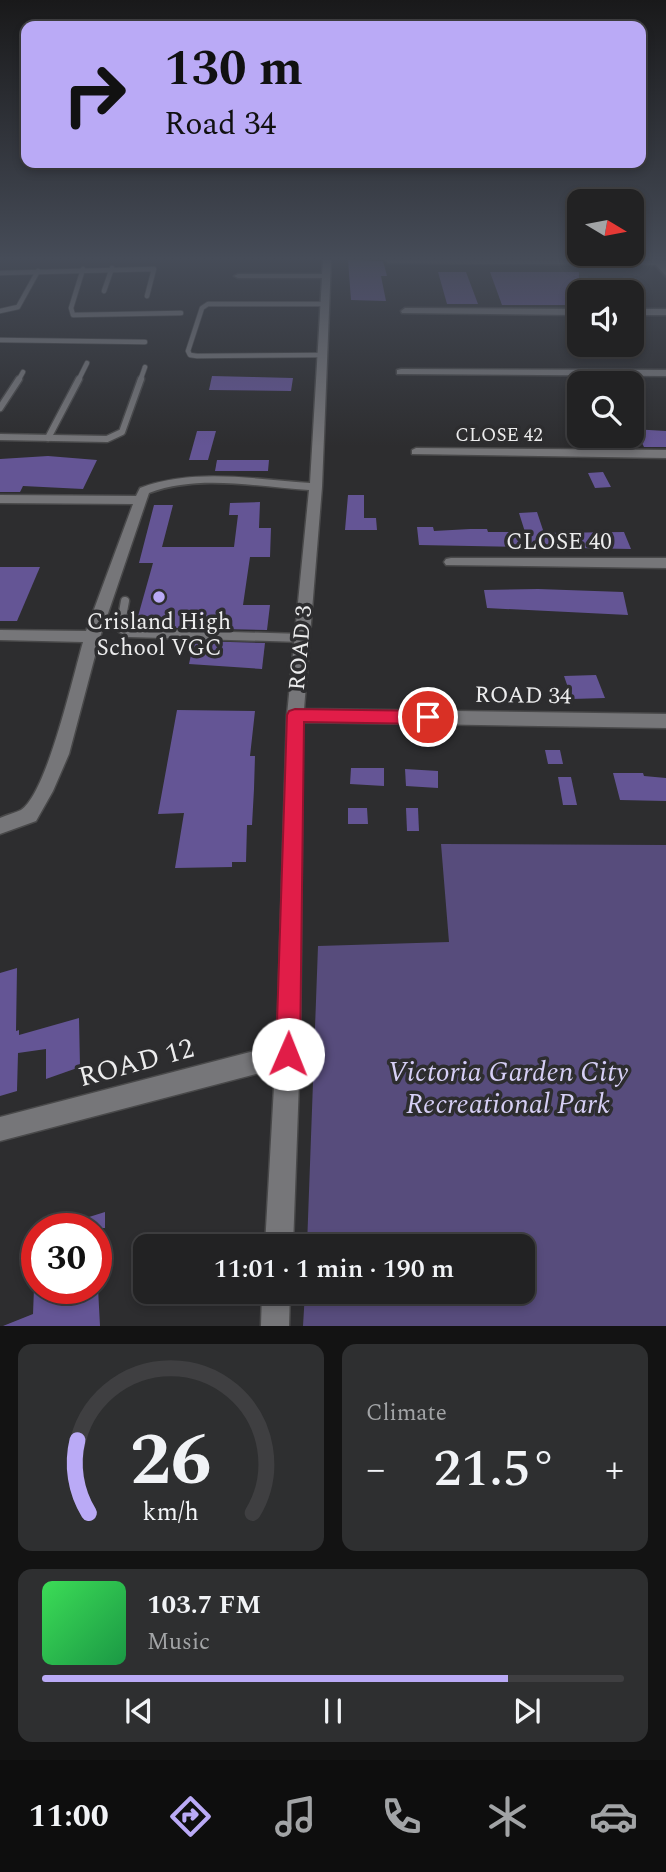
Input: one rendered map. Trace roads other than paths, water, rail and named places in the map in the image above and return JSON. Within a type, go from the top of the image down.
[{"type":"street","name":"ROAD 3","points":[[280,1234],[288,1054],[295,715],[316,487],[324,322]]},
{"type":"street","points":[[401,372],[666,373]]},
{"type":"street","name":"CLOSE 42","points":[[416,452],[666,454]]},
{"type":"street","points":[[0,826],[29,815],[44,791],[60,754],[92,637],[138,500],[144,491],[155,485],[186,481],[316,487]]},
{"type":"street","points":[[0,499],[138,500]]},
{"type":"street","name":"CLOSE 40","points":[[451,562],[666,563]]},
{"type":"street","points":[[0,635],[92,637]]},
{"type":"street","name":"ROAD 34","points":[[295,715],[666,721]]},
{"type":"street","name":"ROAD 12","points":[[0,1129],[288,1054]]},
{"type":"street","points":[[275,1326],[276,1304]]},
{"type":"lane","points":[[197,322],[188,351],[190,355],[322,355]]},
{"type":"lane","points":[[0,340],[145,342]]},
{"type":"lane","points":[[48,438],[87,363]]},
{"type":"lane","points":[[0,437],[107,439],[122,432],[145,367]]},
{"type":"lane","points":[[0,408],[23,372]]},
{"type":"lane","points":[[125,601],[120,628],[129,633],[302,638]]},
{"type":"place","name":"Crisland High School VGC","points":[[159,597]]},
{"type":"park label","name":"Victoria Garden City Recreational Park","points":[[508,1088]]}]
